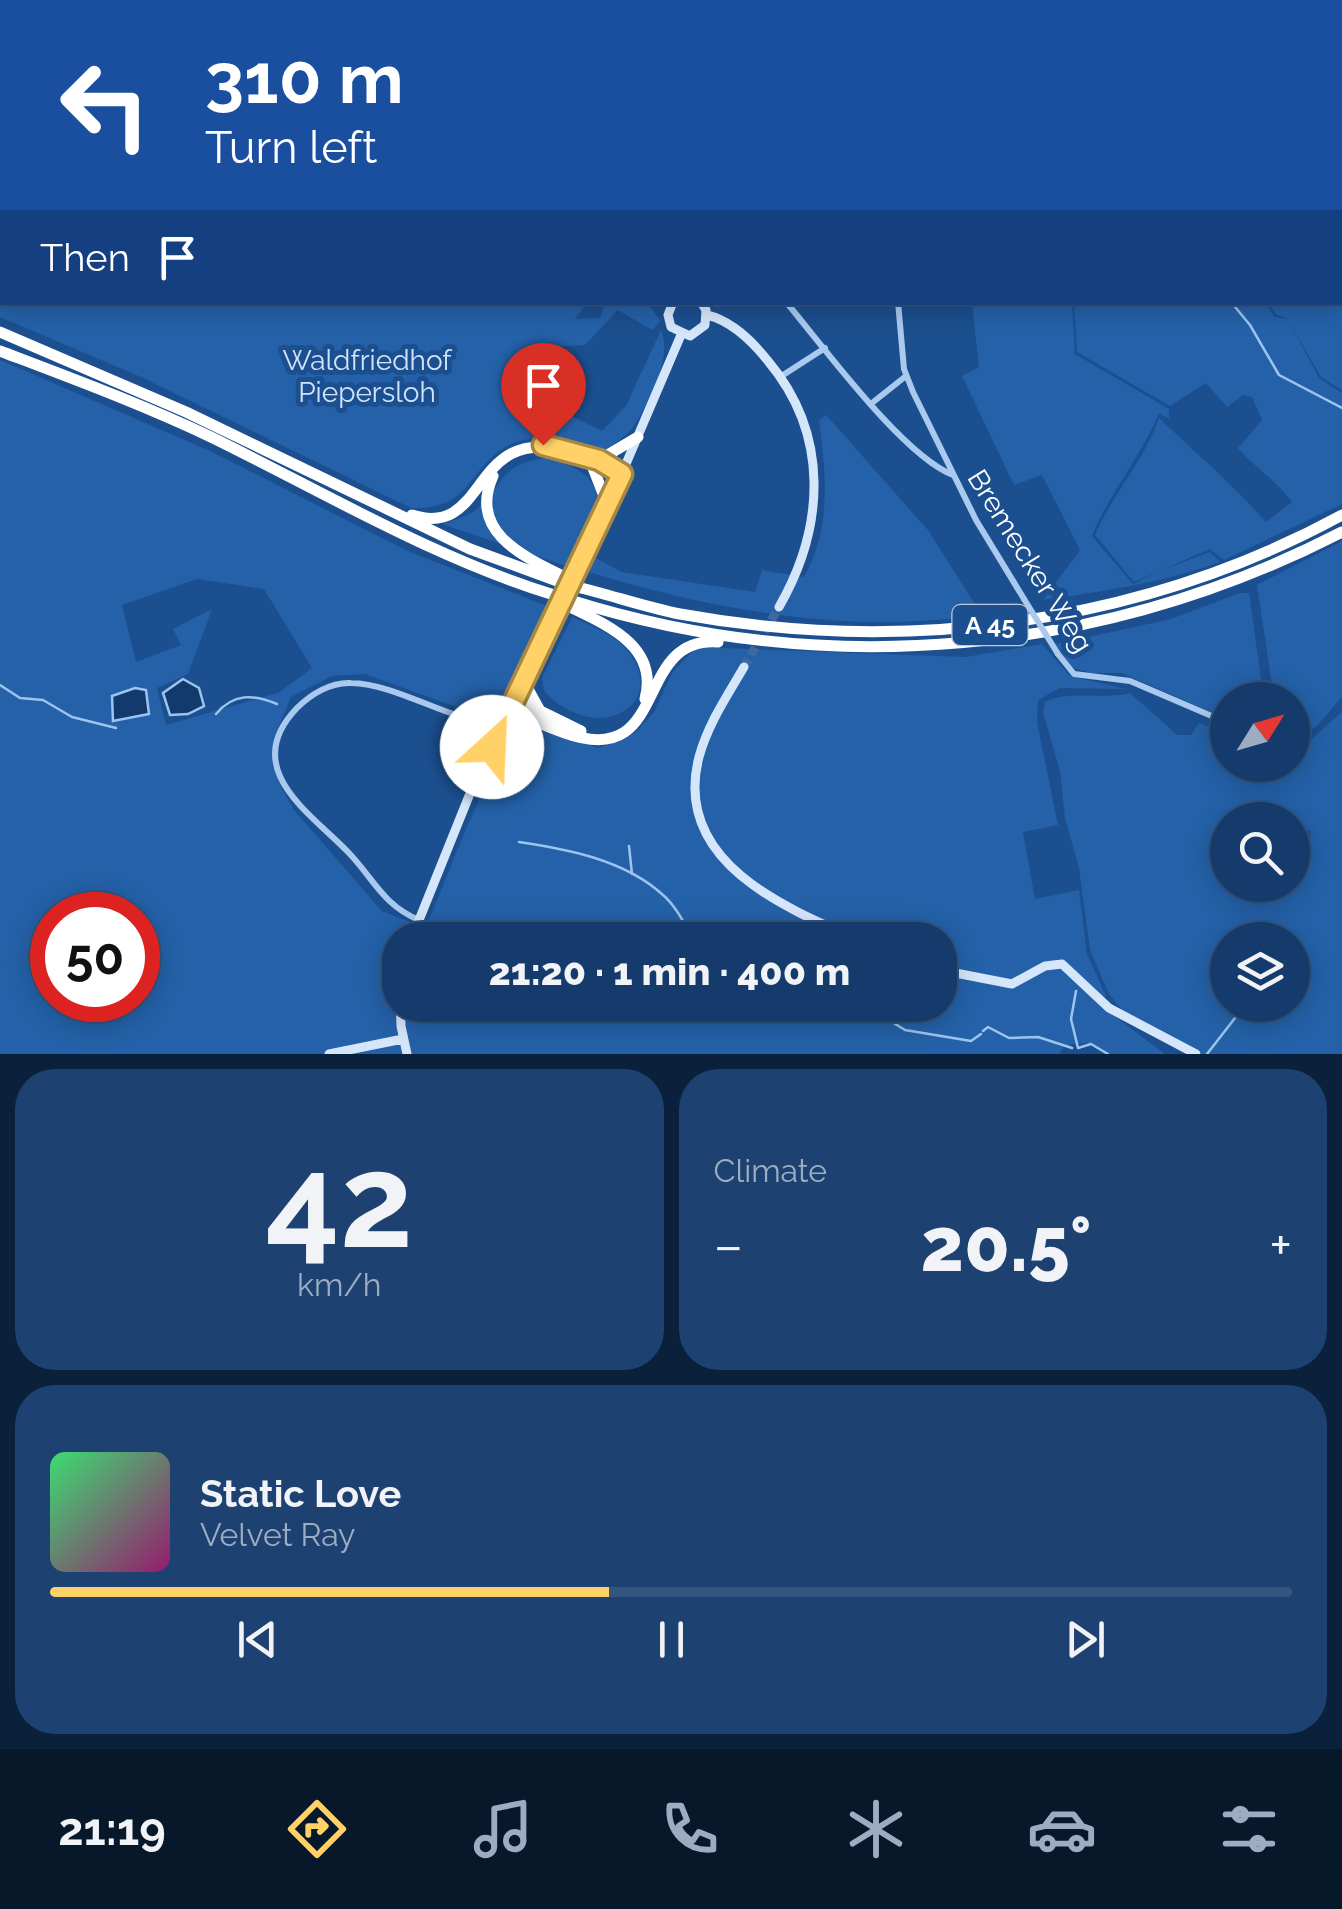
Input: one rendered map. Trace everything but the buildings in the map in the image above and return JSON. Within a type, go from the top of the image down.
[{"type":"highway","points":[[0,332],[186,412],[470,548],[562,579]]},
{"type":"highway","name":"A 45","points":[[0,350],[211,437],[333,502],[553,597],[673,629],[767,643],[860,648],[985,642],[1092,624],[1199,594],[1342,532]]},
{"type":"highway","points":[[562,579],[499,537],[486,510],[488,490],[502,465],[524,453],[553,453],[596,464],[638,438]]},
{"type":"highway","points":[[370,501],[420,517],[440,518],[464,505],[496,463],[512,451],[543,445],[622,474]]},
{"type":"highway","points":[[596,464],[608,506]]},
{"type":"highway","name":"A 45","points":[[562,579],[679,614],[780,627],[911,632],[1085,612],[1195,581],[1342,515]]},
{"type":"highway","points":[[492,747],[515,728],[541,718],[603,733],[634,718],[646,695],[646,666],[617,631],[569,603]]},
{"type":"highway","points":[[512,702],[586,739],[616,736],[644,716],[666,665],[680,649],[708,642],[767,643]]},
{"type":"highway","points":[[526,674],[541,718]]},
{"type":"main road","points":[[669,305],[668,322],[681,335]]},
{"type":"main road","points":[[703,305],[707,315],[742,334],[780,377],[805,426],[816,500],[804,559],[780,607]]},
{"type":"main road","points":[[681,335],[698,333],[707,315]]},
{"type":"main road","points":[[419,920],[512,702],[608,506],[681,335]]},
{"type":"main road","points":[[744,668],[711,725],[698,762],[696,793],[707,836],[752,886],[824,922]]},
{"type":"main road","points":[[957,973],[1012,984],[1045,966],[1062,964],[1110,1008],[1196,1054]]},
{"type":"main road","points":[[401,1022],[407,1054]]},
{"type":"main road","points":[[329,1054],[402,1038]]},
{"type":"street","name":"Bremecker Weg","points":[[788,305],[872,403],[939,469],[953,475],[1024,599],[1074,674],[1130,680],[1210,715]]},
{"type":"street","points":[[898,305],[906,376],[953,475]]},
{"type":"street","points":[[780,377],[824,348]]},
{"type":"street","points":[[872,403],[906,376]]},
{"type":"street","points":[[419,920],[390,906],[348,852],[290,799],[280,773],[278,744],[296,709],[316,692],[348,682],[366,684],[468,720]]},
{"type":"green space","name":"Waldfriedhof Piepersloh","points":[[0,305],[586,305],[575,319],[600,318],[604,305],[649,305],[661,321],[652,330],[618,310],[585,345],[553,347],[532,397],[602,431],[626,406],[661,330],[664,353],[652,393],[633,427],[602,452],[545,439],[522,440],[497,453],[447,502],[411,508],[141,377],[0,317]]},
{"type":"green space","points":[[972,305],[1072,305],[1075,354],[1169,409],[1169,419],[1159,413],[1092,536],[1133,584],[1210,552],[1220,562],[1155,581],[1043,600],[1080,550],[1042,475],[1014,485],[962,376],[979,367]]},
{"type":"green space","points":[[1074,305],[1266,305],[1275,317],[1289,319],[1277,315],[1270,305],[1342,305],[1342,390],[1321,377],[1290,323],[1319,378],[1342,393],[1342,504],[1224,560],[1210,549],[1134,582],[1095,535],[1159,418],[1266,522],[1292,502],[1238,448],[1262,420],[1252,397],[1243,395],[1227,407],[1206,383],[1170,406],[1077,352]]},
{"type":"green space","points":[[0,360],[210,451],[408,551],[547,606],[494,716],[478,715],[365,674],[332,676],[291,697],[275,736],[274,758],[280,785],[294,810],[382,911],[410,922],[382,922],[382,1022],[957,1022],[957,922],[428,922],[489,781],[523,735],[547,730],[598,748],[635,733],[654,712],[672,673],[696,647],[965,657],[1042,644],[1070,676],[1126,689],[1060,688],[1038,700],[1037,722],[1058,825],[1023,832],[1035,899],[1079,890],[1087,954],[1106,996],[1101,1006],[1165,1054],[1110,1054],[1091,1043],[1065,1045],[1059,1054],[0,1054]],"holes":[[[197,579],[264,589],[312,668],[278,693],[166,725],[157,688],[188,674],[212,609],[173,629],[181,645],[136,662],[122,605]]]},
{"type":"green space","points":[[826,415],[928,530],[976,606],[1017,602],[1023,612],[908,622],[815,619],[700,601],[589,572],[596,558],[621,572],[755,592],[762,570],[804,577],[823,520],[825,481],[819,420]]},
{"type":"green space","points":[[545,458],[588,477],[601,504],[569,567],[442,524],[475,511],[512,469]]},
{"type":"green space","points":[[1342,541],[1342,697],[1316,727],[1310,729],[1310,682],[1272,682],[1257,585]]},
{"type":"green space","points":[[1249,593],[1261,682],[1210,682],[1210,712],[1122,673],[1091,673],[1071,667],[1056,644],[1171,619]]},
{"type":"green space","points":[[572,617],[611,636],[630,654],[639,673],[640,690],[621,713],[604,718],[585,716],[564,708],[544,691],[542,678]]},
{"type":"green space","points":[[1130,693],[1177,735],[1191,735],[1199,723],[1210,727],[1210,782],[1310,782],[1310,740],[1342,712],[1342,1054],[1201,1054],[1126,1015],[1109,994],[1090,950],[1060,771],[1043,712],[1045,702]]},
{"type":"shaded area","points":[[183,679],[199,688],[204,706],[188,714],[170,715],[163,693]]},
{"type":"shaded area","points":[[135,688],[146,690],[149,714],[113,721],[112,696]]},
{"type":"waterway","points":[[1233,305],[1279,375],[1342,408]]},
{"type":"waterway","points":[[0,685],[20,698],[43,700],[72,717],[116,728]]},
{"type":"waterway","points":[[216,714],[229,702],[244,697],[277,704]]},
{"type":"waterway","points":[[519,842],[576,853],[631,873],[668,899],[684,922]]},
{"type":"waterway","points":[[629,846],[632,874]]},
{"type":"waterway","points":[[1076,991],[1071,1019],[1078,1048]]},
{"type":"waterway","points":[[892,1022],[905,1030],[971,1041],[981,1034]]},
{"type":"waterway","points":[[1207,1054],[1232,1022]]},
{"type":"waterway","points":[[983,1031],[988,1027],[1009,1038],[1038,1037],[1072,1048]]},
{"type":"waterway","points":[[1078,1048],[1091,1044],[1108,1054]]},
{"type":"tunnel","points":[[744,667],[779,607]]},
{"type":"route","points":[[492,747],[622,474],[599,460],[543,445]]}]
